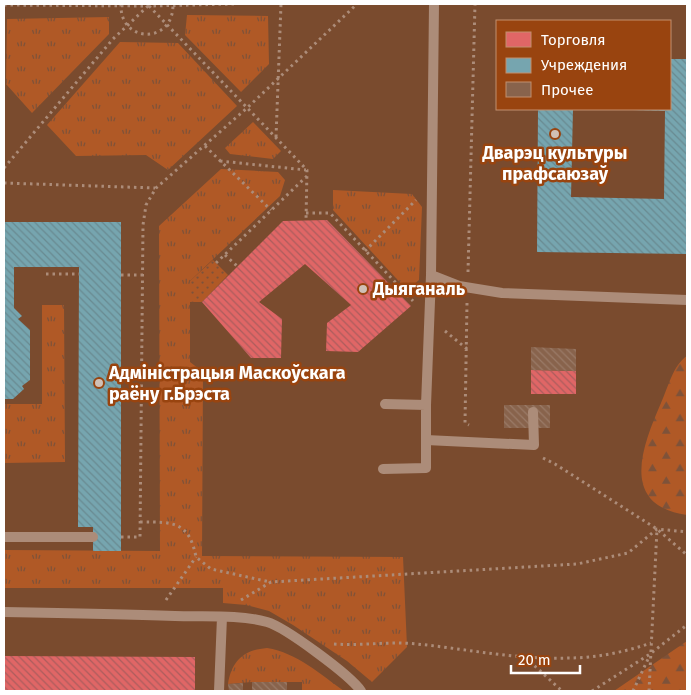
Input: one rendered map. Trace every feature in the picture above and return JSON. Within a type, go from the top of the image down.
[{"type":"lane","points":[[383,469],[426,468],[426,405],[431,275],[434,4]]},
{"type":"lane","points":[[431,275],[459,286],[502,292],[687,300]]},
{"type":"lane","points":[[385,404],[426,405]]},
{"type":"lane","points":[[426,440],[534,445],[533,412]]},
{"type":"lane","points":[[4,537],[93,537]]},
{"type":"lane","points":[[4,612],[222,617],[268,622],[338,668],[361,691]]},
{"type":"lane","points":[[219,691],[222,617]]},
{"type":"path","points":[[149,4],[307,170],[306,220]]},
{"type":"path","points":[[4,168],[113,39],[149,4]]},
{"type":"path","points":[[121,5],[121,13],[127,26],[140,34],[148,34],[162,30],[168,24],[171,18],[172,4]]},
{"type":"path","points":[[4,5],[234,4]]},
{"type":"path","points":[[276,137],[280,4]]},
{"type":"path","points":[[121,537],[140,537],[144,215],[146,204],[156,188],[248,108],[277,78],[357,4]]},
{"type":"path","points":[[468,261],[475,4]]},
{"type":"path","points":[[205,146],[271,210]]},
{"type":"path","points":[[220,161],[307,170]]},
{"type":"path","points":[[216,263],[307,176]]},
{"type":"path","points":[[4,182],[156,188]]},
{"type":"path","points":[[365,251],[418,198]]},
{"type":"path","points":[[306,213],[330,213],[408,296]]},
{"type":"path","points":[[225,255],[237,266]]},
{"type":"path","points":[[46,274],[78,274]]},
{"type":"path","points":[[121,275],[143,275]]},
{"type":"path","points":[[466,423],[467,350]]},
{"type":"path","points":[[555,464],[657,529],[687,555]]},
{"type":"path","points":[[140,522],[165,522],[185,529],[194,542],[196,557],[155,615]]},
{"type":"path","points":[[196,557],[211,569],[271,582],[577,564],[628,553],[657,529],[687,532]]},
{"type":"path","points":[[649,691],[657,529]]},
{"type":"path","points":[[237,602],[271,582]]},
{"type":"path","points":[[592,691],[650,654],[687,625]]},
{"type":"path","points":[[303,644],[408,643],[525,656],[569,658],[634,649],[651,643]]},
{"type":"path","points":[[633,691],[650,654]]},
{"type":"path","points":[[525,656],[562,691]]},
{"type":"green space","points":[[187,15],[268,16],[269,64],[241,92],[185,35]]},
{"type":"green space","points":[[109,17],[109,34],[32,113],[6,84],[7,19]]},
{"type":"green space","points":[[120,42],[178,43],[237,106],[168,170],[146,155],[76,156],[47,125]]},
{"type":"green space","points":[[253,122],[281,151],[273,159],[230,154],[225,148]]},
{"type":"green space","points":[[221,169],[278,172],[285,180],[280,196],[190,281],[190,362],[203,372],[202,556],[403,557],[407,647],[372,682],[347,661],[269,611],[246,605],[223,603],[223,588],[4,588],[4,550],[160,551],[159,226]]},
{"type":"green space","points":[[333,190],[412,194],[422,207],[419,280],[407,290],[333,210]]},
{"type":"green space","points":[[213,260],[228,275],[202,302],[190,302],[190,281]]},
{"type":"green space","points":[[42,305],[64,305],[65,462],[4,463],[4,404],[42,404]]},
{"type":"green space","points":[[687,356],[687,515],[666,509],[652,499],[644,487],[641,472],[647,438],[671,377],[678,365]]},
{"type":"green space","points":[[687,641],[687,691],[614,691]]},
{"type":"green space","points":[[267,648],[298,659],[344,691],[302,691],[302,682],[228,684],[233,669],[240,658],[252,651]]},
{"type":"building: Торговля","name":"Дыяганаль","points":[[327,220],[411,306],[358,352],[326,351],[327,323],[351,305],[305,264],[259,302],[282,319],[281,358],[251,358],[202,302],[283,221]]},
{"type":"building: Торговля","points":[[531,370],[576,371],[576,394],[531,394]]},
{"type":"building: Торговля","points":[[4,656],[195,657],[195,691],[4,691]]},
{"type":"building: Учреждения","name":"Дварэц культуры прафсаюзаў","points":[[671,59],[687,59],[687,254],[537,252],[538,110],[573,110],[571,197],[664,199],[665,111],[633,110],[671,110]]},
{"type":"building: Учреждения","name":"Адміністрацыя Маскоўскага раёну г.Брэста","points":[[4,222],[121,222],[121,551],[93,551],[93,527],[78,527],[79,267],[14,267],[14,308],[22,316],[18,319],[30,330],[30,380],[22,386],[24,389],[13,399],[4,399]]},
{"type":"building: Прочее","points":[[531,347],[576,349],[576,371],[531,370]]},
{"type":"building: Прочее","points":[[504,405],[550,405],[550,428],[504,428]]},
{"type":"building: Прочее","points":[[252,682],[287,682],[287,691],[252,691]]},
{"type":"building: Прочее","points":[[243,683],[243,691],[229,691],[228,684]]},
{"type":"place","name":"Дварэц культуры прафсаюзаў","points":[[555,134]]},
{"type":"place","name":"Дыяганаль","points":[[363,289]]},
{"type":"place","name":"Адміністрацыя Маскоўскага раёну г.Брэста","points":[[99,383]]}]
